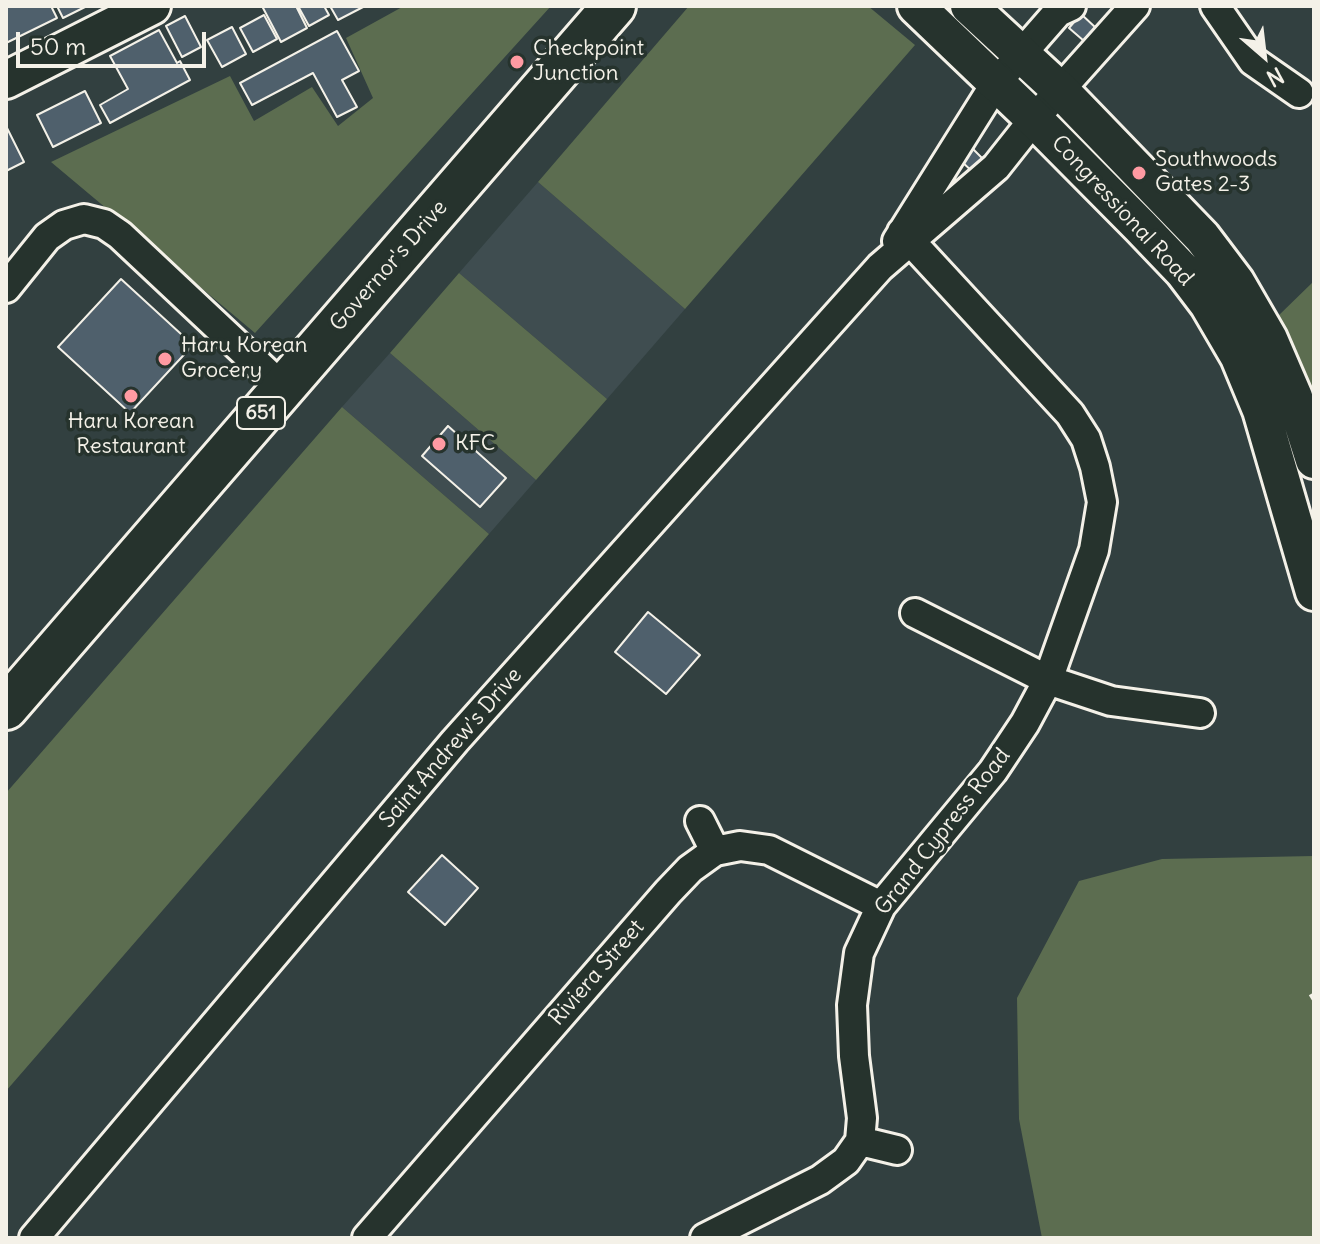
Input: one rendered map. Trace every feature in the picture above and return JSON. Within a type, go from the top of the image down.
[{"type":"highway","name":"Governor's Drive","points":[[6,708],[614,6]]},
{"type":"main road","name":"Congressional Road","points":[[916,6],[1034,119],[1183,271],[1226,332],[1261,410],[1314,592]]},
{"type":"main road","name":"Congressional Road","points":[[969,6],[1061,91],[1202,237],[1236,282],[1269,339],[1294,397],[1314,460]]},
{"type":"main road","points":[[6,80],[134,10]]},
{"type":"street","name":"Saint Andrew's Drive","points":[[34,1238],[455,741],[907,236],[996,83],[1058,12],[1071,6]]},
{"type":"street","name":"Saint Andrew's Drive","points":[[907,236],[996,167],[1034,119],[1135,6]]},
{"type":"street","points":[[1215,6],[1253,61],[1299,93]]},
{"type":"street","points":[[6,288],[47,237],[64,225],[84,219],[104,224],[120,235],[283,388]]},
{"type":"street","name":"Grand Cypress Road","points":[[860,1141],[862,1118],[854,1056],[852,1005],[859,953],[881,906],[993,771],[1025,723],[1048,680],[1073,616],[1094,550],[1102,502],[1086,439],[1070,414],[907,236]]},
{"type":"street","points":[[915,613],[1048,680],[1111,701],[1200,713]]},
{"type":"street","points":[[700,821],[715,851],[740,846],[769,850],[881,906]]},
{"type":"street","name":"Riviera Street","points":[[367,1238],[668,892],[690,869],[715,851]]},
{"type":"street","points":[[705,1238],[820,1180],[846,1161],[860,1141],[897,1150]]},
{"type":"shaded area","points":[[538,182],[685,309],[607,399],[459,273]]},
{"type":"shaded area","name":"KFC","points":[[390,353],[536,480],[489,534],[342,407]]},
{"type":"green space","points":[[404,6],[551,6],[255,333],[51,162],[230,76],[254,121],[312,87],[338,126],[373,98],[346,38]]},
{"type":"green space","points":[[689,6],[868,6],[915,45],[685,309],[538,182]]},
{"type":"green space","points":[[459,273],[607,399],[536,480],[390,353]]},
{"type":"green space","points":[[1314,281],[1314,438],[1276,318]]},
{"type":"green space","points":[[342,407],[489,534],[6,1091],[6,793]]},
{"type":"green space","points":[[1314,856],[1314,1238],[1042,1238],[1019,1119],[1017,998],[1079,881],[1162,859]]},
{"type":"building","points":[[6,6],[51,6],[57,18],[6,43]]},
{"type":"building","points":[[57,6],[87,6],[63,18]]},
{"type":"building","points":[[262,6],[296,6],[307,28],[281,42]]},
{"type":"building","points":[[298,6],[324,6],[329,15],[309,26]]},
{"type":"building","points":[[330,6],[365,6],[338,20]]},
{"type":"building","points":[[1081,14],[1096,28],[1084,41],[1069,28]]},
{"type":"building","points":[[264,15],[277,39],[253,52],[240,28]]},
{"type":"building","points":[[185,16],[201,47],[182,57],[166,26]]},
{"type":"building","points":[[232,27],[246,54],[222,67],[207,40]]},
{"type":"building","points":[[159,30],[190,80],[110,123],[100,105],[128,89],[110,56]]},
{"type":"building","points":[[337,31],[359,71],[342,80],[357,107],[337,117],[313,73],[252,105],[240,83]]},
{"type":"building","points":[[85,91],[101,123],[53,147],[37,115]]},
{"type":"building","points":[[6,126],[24,162],[6,171]]},
{"type":"building","points":[[973,149],[985,161],[974,173],[961,161]]},
{"type":"building","points":[[121,279],[193,345],[130,413],[58,347]]},
{"type":"building","points":[[448,426],[506,478],[480,507],[422,456]]},
{"type":"building","points":[[648,612],[700,655],[666,694],[615,652]]},
{"type":"building","points":[[442,855],[478,888],[445,925],[408,892]]},
{"type":"place","name":"Checkpoint Junction","points":[[517,62]]},
{"type":"place","name":"Southwoods Gates 2-3","points":[[1139,173]]},
{"type":"place","name":"Haru Korean Grocery","points":[[165,359]]},
{"type":"place","name":"Haru Korean Restaurant","points":[[131,396]]},
{"type":"place","name":"KFC","points":[[439,444]]}]
